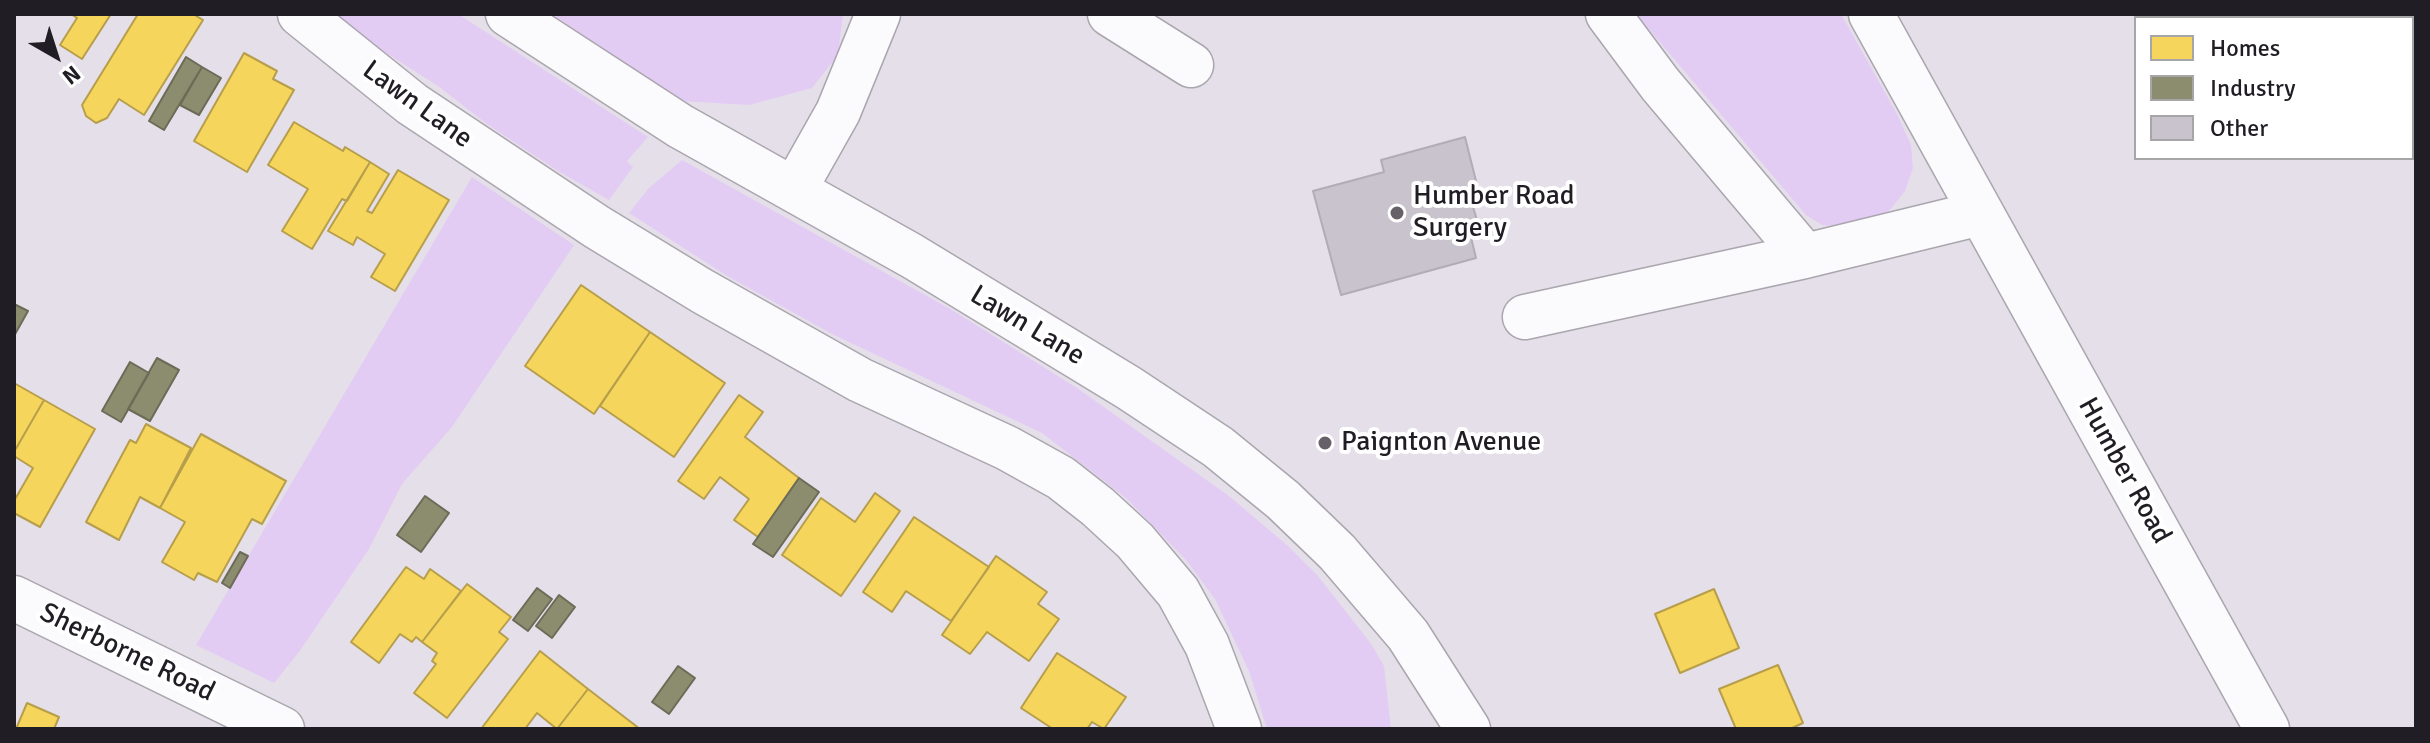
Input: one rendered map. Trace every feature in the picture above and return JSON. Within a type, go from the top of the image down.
[{"type":"street","name":"Lawn Lane","points":[[300,14],[412,104],[597,227],[702,291],[860,380],[1007,448],[1061,478],[1135,541],[1178,592],[1207,645],[1239,729]]},
{"type":"street","name":"Lawn Lane","points":[[508,14],[680,126],[912,256],[1129,388],[1218,447],[1283,500],[1337,552],[1408,635],[1462,726]]},
{"type":"street","points":[[794,190],[838,112],[878,14]]},
{"type":"street","points":[[1110,14],[1191,65]]},
{"type":"street","points":[[1608,14],[1660,84],[1805,256]]},
{"type":"street","name":"Humber Road","points":[[1871,14],[2267,729]]},
{"type":"street","points":[[1525,317],[1805,256],[1981,213]]},
{"type":"street","name":"Sherborne Road","points":[[14,598],[282,729]]},
{"type":"shaded area","points":[[334,14],[458,14],[648,137],[627,161],[633,167],[609,200],[487,124]]},
{"type":"shaded area","points":[[552,14],[843,14],[838,55],[812,88],[749,105],[681,101]]},
{"type":"shaded area","points":[[1636,14],[1841,14],[1911,145],[1913,168],[1905,191],[1890,210],[1872,221],[1842,227],[1822,225],[1806,215]]},
{"type":"shaded area","points":[[682,160],[952,310],[1077,388],[1229,496],[1318,576],[1372,645],[1384,666],[1391,729],[1267,729],[1249,671],[1215,599],[1186,560],[1126,498],[1042,433],[834,335],[729,277],[629,213],[648,189]]},
{"type":"shaded area","points":[[472,177],[574,245],[452,427],[402,484],[369,549],[299,652],[274,683],[196,645]]},
{"type":"building: Homes","points":[[71,14],[111,14],[82,59],[60,45],[77,18]]},
{"type":"building: Homes","points":[[138,14],[193,14],[203,20],[144,115],[119,99],[107,118],[96,123],[86,116],[82,105]]},
{"type":"building: Homes","points":[[244,53],[277,71],[273,79],[294,90],[247,172],[194,141]]},
{"type":"building: Homes","points":[[294,122],[343,151],[345,147],[370,162],[347,201],[342,199],[312,249],[282,231],[308,189],[268,165]]},
{"type":"building: Homes","points":[[370,162],[389,174],[367,211],[372,213],[398,170],[449,200],[395,291],[371,277],[385,254],[357,237],[353,245],[328,231]]},
{"type":"building: Homes","points":[[581,285],[650,332],[594,414],[525,366]]},
{"type":"building: Homes","points":[[650,332],[725,383],[674,457],[600,406]]},
{"type":"building: Homes","points":[[14,383],[44,400],[14,452]]},
{"type":"building: Homes","points":[[739,395],[763,412],[745,437],[799,478],[758,537],[734,520],[749,499],[720,477],[704,499],[678,481]]},
{"type":"building: Homes","points":[[44,400],[95,429],[40,527],[14,513],[14,501],[33,468],[14,456],[14,452]]},
{"type":"building: Homes","points":[[146,424],[191,448],[160,508],[140,497],[119,540],[86,522],[130,440],[136,443]]},
{"type":"building: Homes","points":[[201,434],[286,481],[262,524],[252,519],[217,582],[198,573],[194,580],[162,562],[185,522],[160,508]]},
{"type":"building: Homes","points":[[875,493],[900,511],[841,596],[782,555],[821,498],[855,522]]},
{"type":"building: Homes","points":[[914,517],[989,567],[951,621],[906,591],[892,612],[863,592]]},
{"type":"building: Homes","points":[[996,556],[1047,592],[1038,604],[1059,619],[1029,661],[987,632],[970,654],[942,635]]},
{"type":"building: Homes","points":[[406,567],[424,579],[430,569],[461,591],[422,642],[416,637],[412,642],[400,634],[379,663],[351,642]]},
{"type":"building: Homes","points":[[467,584],[511,617],[499,632],[508,639],[447,718],[414,693],[436,664],[432,661],[437,653],[422,642]]},
{"type":"building: Homes","points":[[1714,589],[1739,648],[1680,673],[1655,614]]},
{"type":"building: Homes","points":[[540,651],[588,689],[557,729],[537,713],[525,729],[481,729]]},
{"type":"building: Homes","points":[[1057,653],[1126,697],[1104,729],[1092,722],[1087,729],[1053,729],[1021,708]]},
{"type":"building: Homes","points":[[1778,665],[1803,723],[1790,729],[1736,729],[1719,689]]},
{"type":"building: Homes","points":[[588,689],[640,729],[557,729]]},
{"type":"building: Homes","points":[[27,703],[59,717],[54,729],[16,729]]},
{"type":"building: Industry","points":[[186,57],[202,67],[164,130],[149,121]]},
{"type":"building: Industry","points":[[202,67],[221,78],[199,115],[180,105]]},
{"type":"building: Industry","points":[[14,304],[28,311],[14,336]]},
{"type":"building: Industry","points":[[157,358],[179,370],[150,421],[128,409]]},
{"type":"building: Industry","points":[[130,362],[149,373],[121,422],[102,411]]},
{"type":"building: Industry","points":[[799,478],[819,492],[773,557],[753,544]]},
{"type":"building: Industry","points":[[425,496],[449,513],[421,552],[397,535]]},
{"type":"building: Industry","points":[[240,552],[248,556],[230,588],[222,583]]},
{"type":"building: Industry","points":[[537,588],[552,599],[528,631],[513,620]]},
{"type":"building: Industry","points":[[559,595],[575,607],[552,638],[536,626]]},
{"type":"building: Industry","points":[[678,666],[695,678],[669,714],[652,702]]},
{"type":"building: Other","name":"Humber Road Surgery","points":[[1465,137],[1480,197],[1471,200],[1479,227],[1469,229],[1476,258],[1341,295],[1313,191],[1384,172],[1381,160]]},
{"type":"place","name":"Humber Road Surgery","points":[[1397,213]]},
{"type":"place","name":"Paignton Avenue","points":[[1325,443]]}]
